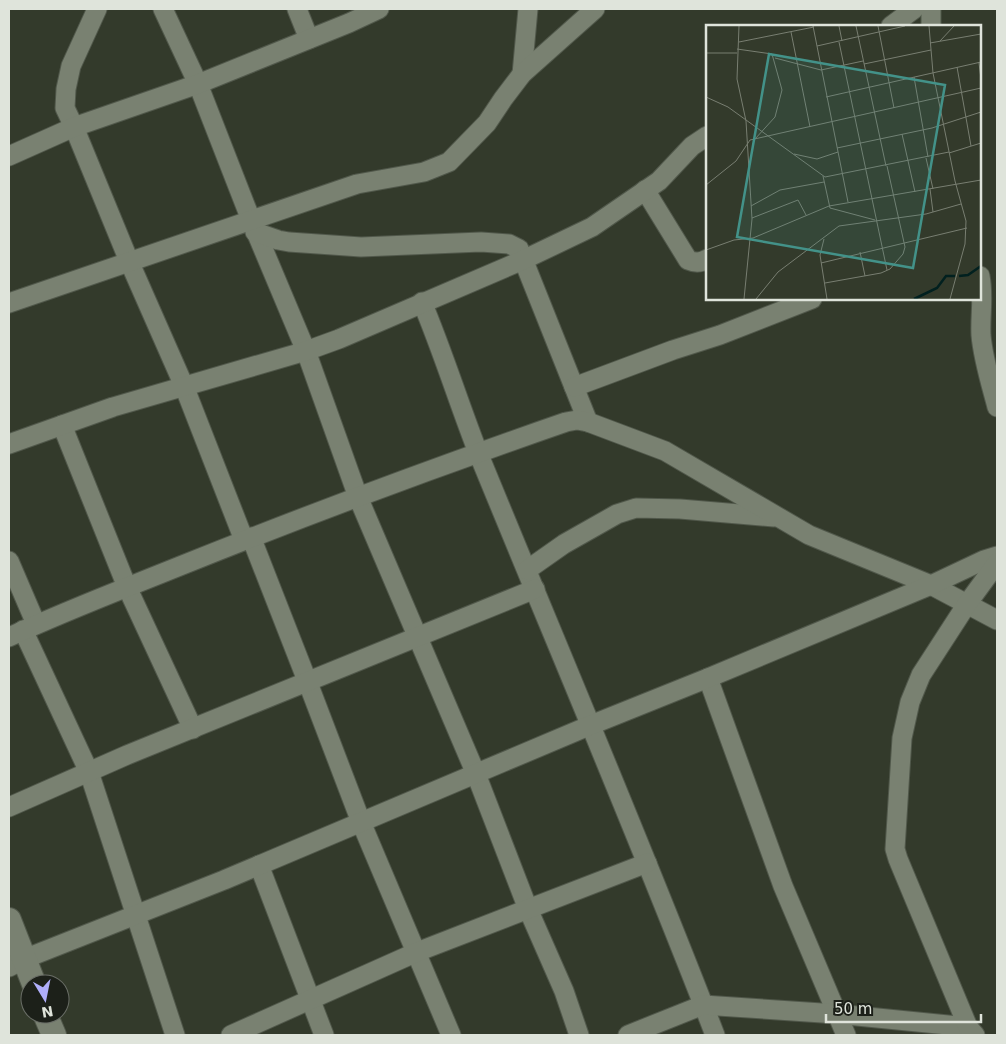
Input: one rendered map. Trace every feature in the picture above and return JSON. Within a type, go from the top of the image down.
[{"type":"street","points":[[97,9],[71,66],[66,89],[65,108],[308,683],[361,822],[451,1035]]},
{"type":"street","points":[[163,9],[198,84],[253,226],[306,351],[358,497],[476,774],[528,910],[564,991],[579,1035]]},
{"type":"street","points":[[297,9],[309,38]]},
{"type":"street","points":[[9,156],[74,127],[198,84],[350,23],[379,9]]},
{"type":"street","points":[[522,74],[528,9]]},
{"type":"street","points":[[9,303],[130,261],[253,226],[357,184],[424,172],[449,162],[487,123],[522,74],[595,9]]},
{"type":"street","points":[[894,25],[929,12]]},
{"type":"street","points":[[9,444],[113,407],[306,351],[339,339],[523,260],[592,227],[659,181],[692,146],[706,137]]},
{"type":"street","points":[[645,190],[688,260],[703,262],[706,260]]},
{"type":"street","points":[[253,226],[278,240],[289,242],[361,247],[481,242],[510,244],[519,249],[588,422]]},
{"type":"street","points":[[981,282],[982,351],[997,407]]},
{"type":"street","points":[[574,387],[673,350],[720,335],[809,300]]},
{"type":"street","points":[[422,302],[439,342],[478,452],[591,724],[714,1035]]},
{"type":"street","points":[[23,630],[247,539],[478,452],[577,420],[588,422],[665,451],[823,542],[931,585],[997,620]]},
{"type":"street","points":[[62,425],[127,588],[193,729]]},
{"type":"street","points":[[527,570],[564,544],[609,518],[636,508],[680,508],[779,518]]},
{"type":"street","points":[[16,963],[259,865],[591,724],[708,678],[997,556]]},
{"type":"street","points":[[9,561],[23,630],[89,772],[175,1035]]},
{"type":"street","points":[[971,1031],[895,848],[902,738],[910,702],[921,675],[967,604],[997,563]]},
{"type":"street","points":[[9,807],[89,772],[536,589]]},
{"type":"street","points":[[708,678],[783,886],[846,1035]]},
{"type":"street","points":[[231,1035],[417,952],[647,864]]},
{"type":"street","points":[[259,865],[324,1035]]},
{"type":"street","points":[[9,920],[16,963],[25,974]]},
{"type":"street","points":[[628,1035],[703,1005],[837,1014],[971,1031]]}]
